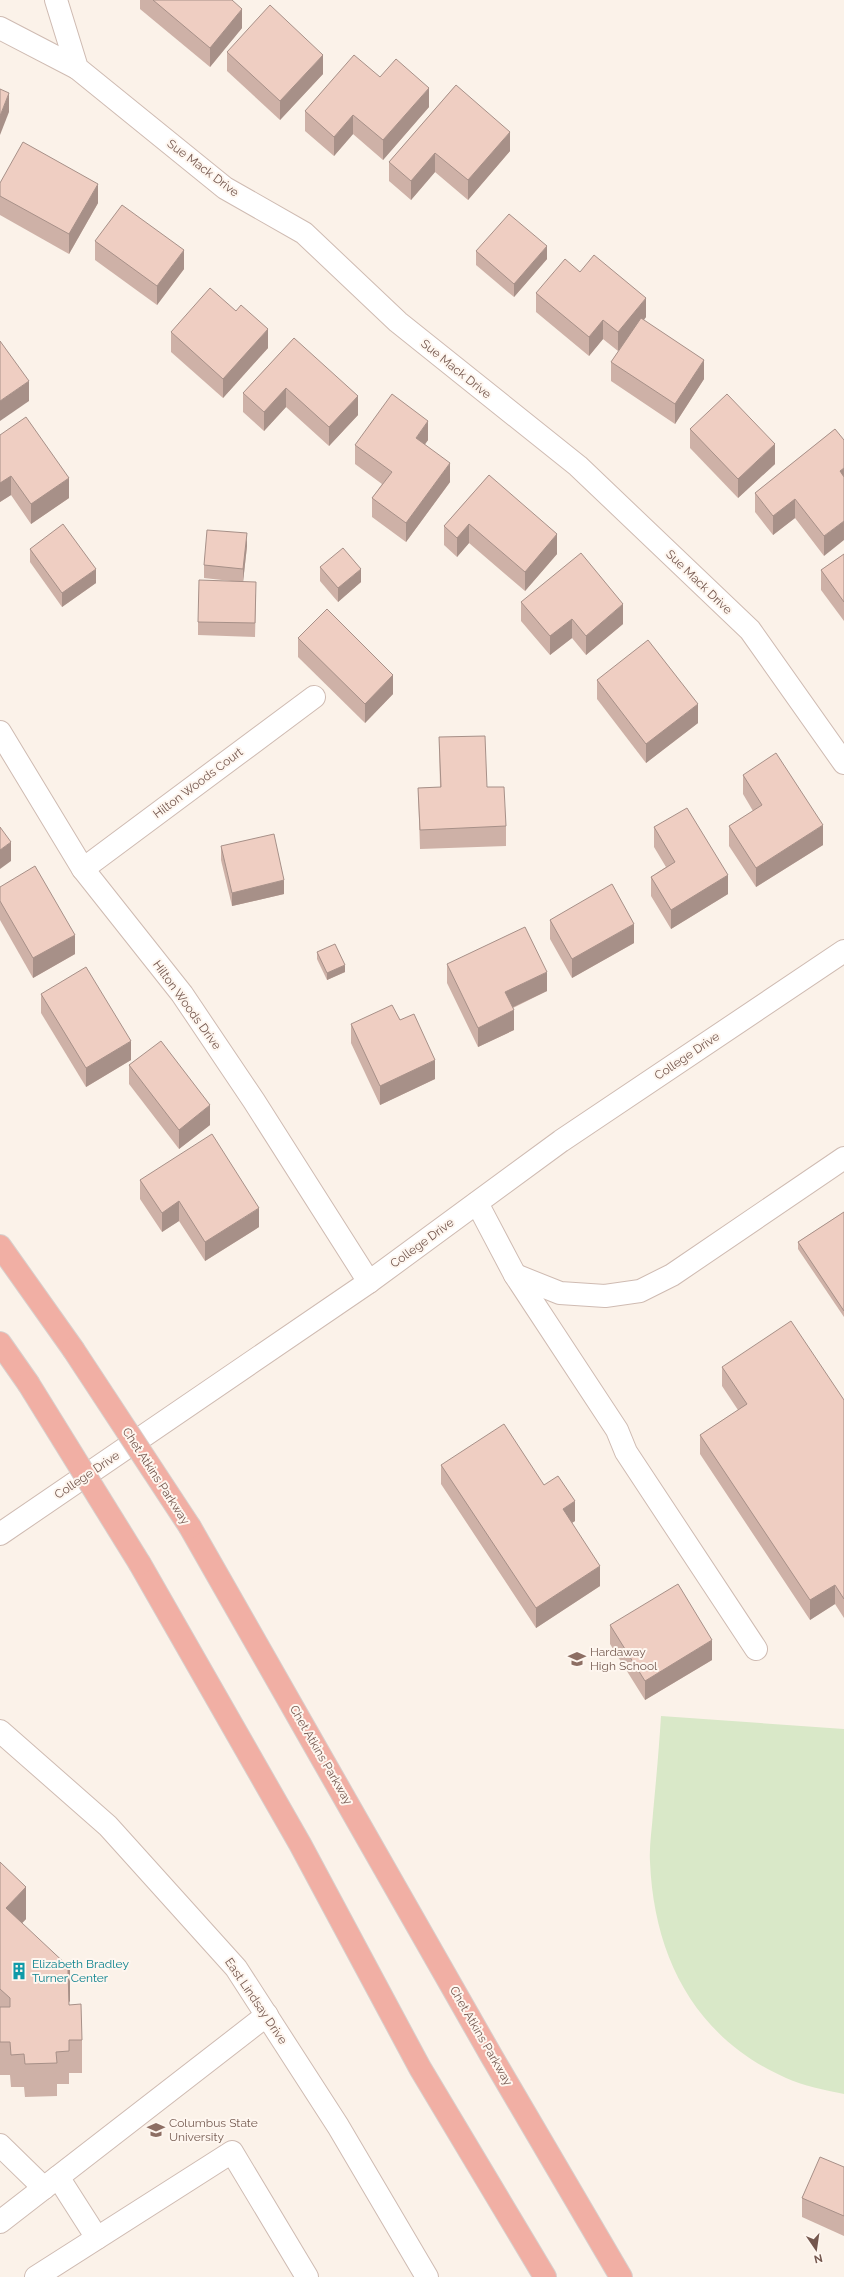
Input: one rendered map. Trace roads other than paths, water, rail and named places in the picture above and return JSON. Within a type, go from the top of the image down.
[{"type":"highway","name":"Chet Atkins Parkway","points":[[0,1246],[73,1349],[190,1527],[496,2064],[621,2277]]},
{"type":"highway","points":[[0,1343],[28,1384],[140,1564],[300,1844],[420,2068],[545,2277]]},
{"type":"highway","points":[[599,2240],[628,2277]]},
{"type":"street","points":[[56,0],[77,68]]},
{"type":"street","name":"Sue Mack Drive","points":[[0,28],[77,68],[225,188],[304,233],[398,322],[578,466],[750,630],[844,762]]},
{"type":"street","name":"Hilton Woods Court","points":[[83,869],[314,697]]},
{"type":"street","name":"Hilton Woods Drive","points":[[0,732],[83,869],[182,994],[254,1101],[369,1282]]},
{"type":"street","name":"College Drive","points":[[0,1534],[369,1282],[561,1141],[844,951]]},
{"type":"street","points":[[515,1275],[560,1293],[605,1296],[640,1291],[672,1275],[844,1158]]},
{"type":"street","points":[[476,1203],[515,1275],[617,1430],[626,1452],[756,1649]]},
{"type":"street","name":"East Lindsay Drive","points":[[2,1736],[108,1826],[236,1968],[338,2126],[428,2277]]},
{"type":"street","points":[[0,2222],[267,2015]]},
{"type":"street","points":[[0,2145],[51,2183],[97,2238]]},
{"type":"street","points":[[36,2277],[232,2152],[307,2277]]},
{"type":"place","name":"Hardaway High School","points":[[577,1659]]},
{"type":"place","name":"Elizabeth Bradley Turner Center","points":[[19,1971]]},
{"type":"place","name":"Columbus State University","points":[[156,2130]]}]
